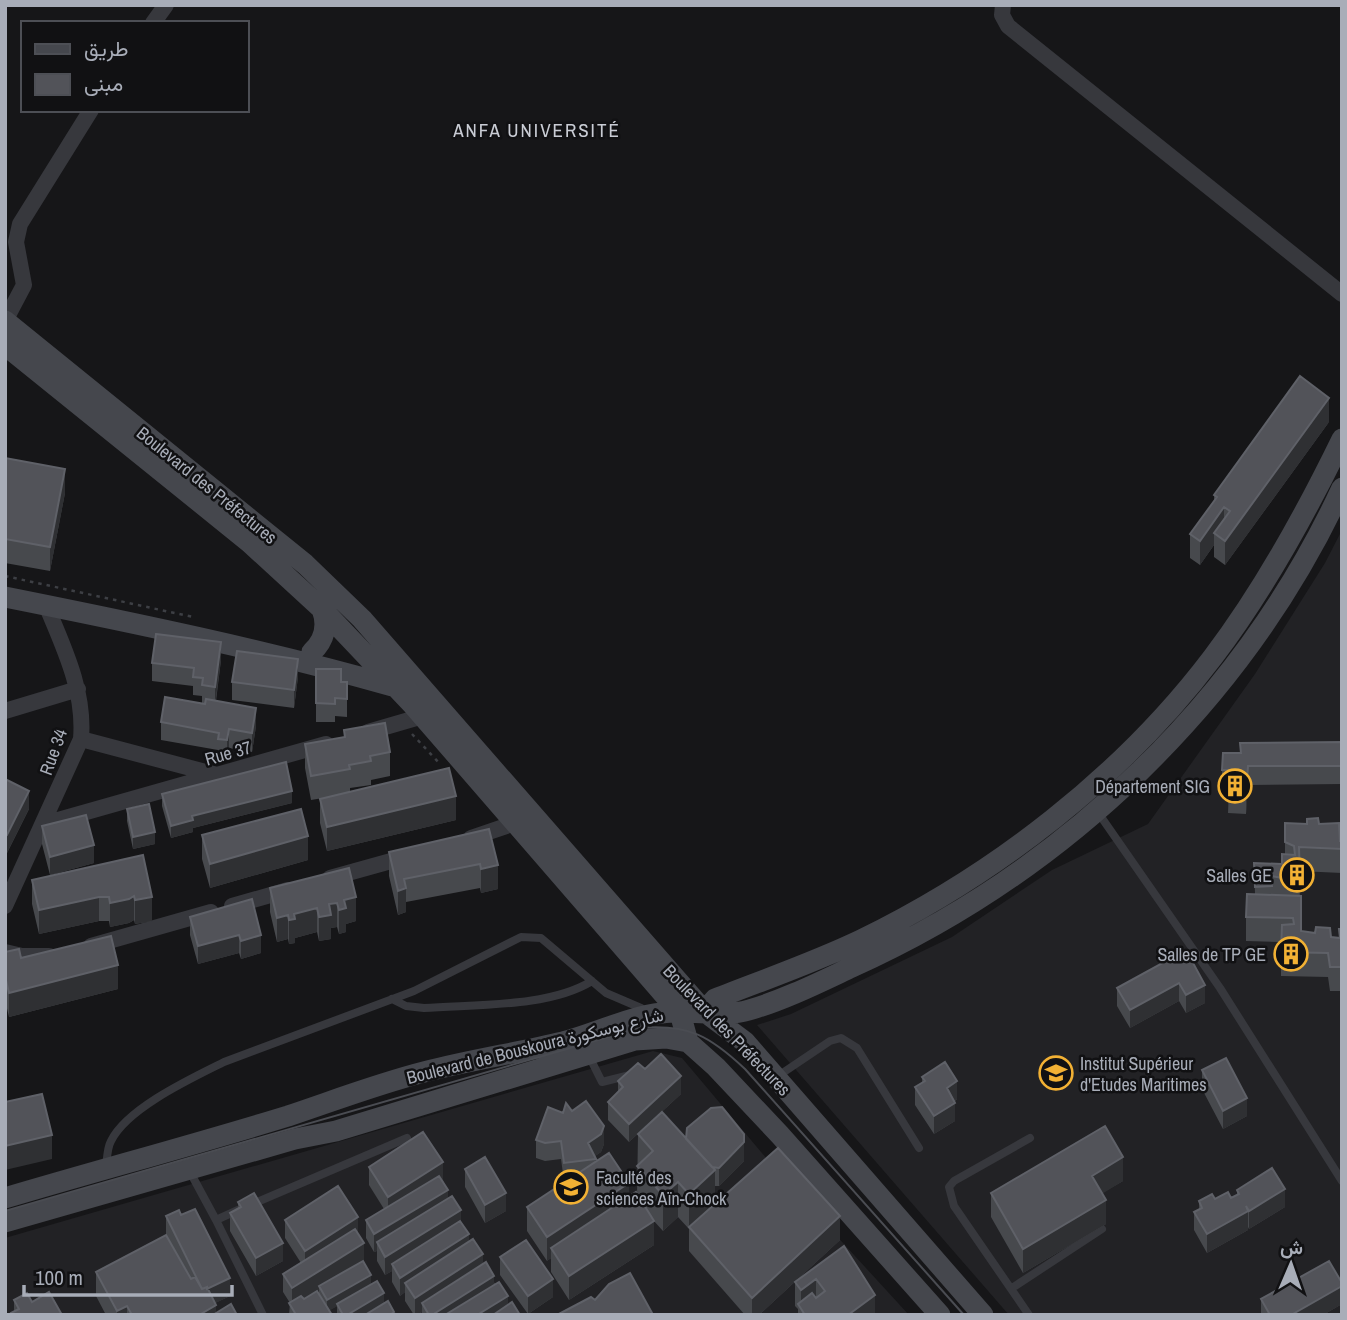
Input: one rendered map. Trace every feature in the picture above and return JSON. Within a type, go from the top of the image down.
[{"type":"street","points":[[154,21],[166,5]]},
{"type":"street","points":[[1003,5],[1002,15],[1008,26],[1342,294]]},
{"type":"street","points":[[5,321],[24,285],[16,242],[20,224],[90,112]]},
{"type":"street","name":"Boulevard des Préfectures","points":[[5,321],[305,564],[362,619],[398,660],[423,716],[680,1013],[688,1042],[716,1067],[780,1135],[940,1315]]},
{"type":"street","name":"Boulevard des Préfectures","points":[[5,345],[249,542],[322,609],[377,667],[407,684],[704,1011],[745,1042],[983,1315]]},
{"type":"street","name":"Boulevard de Bouskoura شارع بوسكورة","points":[[5,1198],[291,1115],[349,1093],[412,1075],[567,1041],[638,1013],[704,1011],[715,999],[816,960],[912,913],[1007,852],[1096,782],[1175,702],[1245,613],[1286,547],[1342,439]]},
{"type":"street","points":[[704,1011],[748,1010],[876,956],[936,924],[1035,861],[1097,811],[1176,734],[1233,667],[1265,623],[1342,488]]},
{"type":"street","points":[[5,584],[377,667],[390,666],[398,660]]},
{"type":"street","points":[[5,597],[407,684]]},
{"type":"street","name":"Rue 34","points":[[5,906],[81,739],[83,721],[78,689],[46,605]]},
{"type":"street","points":[[312,652],[324,635],[326,622],[322,609]]},
{"type":"street","points":[[5,711],[78,689]]},
{"type":"street","name":"Rue 37","points":[[44,824],[423,716]]},
{"type":"street","points":[[81,739],[219,776]]},
{"type":"street","points":[[460,842],[516,823]]},
{"type":"street","points":[[5,952],[43,957],[69,952],[419,853]]},
{"type":"street","points":[[638,1013],[645,990],[643,971]]},
{"type":"street","points":[[745,1042],[743,1026],[748,1010]]},
{"type":"street","name":"Boulevard de Bouskoura شارع بوسكورة","points":[[5,1223],[295,1139],[336,1131],[642,1038],[688,1042]]},
{"type":"lane","points":[[1097,811],[1220,988],[1342,1181]]},
{"type":"lane","points":[[106,1168],[110,1142],[123,1124],[197,1076],[224,1062],[441,979],[528,935],[546,942],[614,998],[638,1013]]},
{"type":"lane","points":[[392,999],[406,1006],[424,1008],[531,999],[569,993],[592,981]]},
{"type":"lane","points":[[776,1078],[830,1041],[841,1038],[857,1048],[919,1149]]},
{"type":"lane","points":[[588,1054],[601,1082],[645,1071]]},
{"type":"lane","points":[[216,1220],[407,1138]]},
{"type":"lane","points":[[1029,1315],[1013,1288],[954,1206],[949,1187],[954,1181],[1030,1138]]},
{"type":"lane","points":[[189,1170],[262,1315]]},
{"type":"lane","points":[[1013,1288],[1102,1229]]},
{"type":"path","points":[[401,722],[446,771]]},
{"type":"shaded area","name":"Institut Supérieur d'Etudes Maritimes","points":[[1342,530],[1342,1315],[1009,1315],[757,1025],[791,1014],[952,937],[1052,870],[1148,824],[1255,674],[1325,563]]},
{"type":"shaded area","points":[[653,1051],[682,1058],[778,1172],[909,1315],[5,1315],[5,1238]]},
{"type":"building","points":[[1300,376],[1329,398],[1225,541],[1214,533],[1230,511],[1224,507],[1200,541],[1190,534],[1217,497],[1214,495]]},
{"type":"building","points":[[5,458],[65,469],[50,547],[5,539]]},
{"type":"building","points":[[156,634],[221,642],[215,687],[202,685],[203,678],[193,677],[194,668],[152,663]]},
{"type":"building","points":[[237,651],[298,659],[294,690],[232,682]]},
{"type":"building","points":[[316,669],[341,669],[341,682],[347,682],[347,699],[335,698],[335,704],[316,703]]},
{"type":"building","points":[[165,697],[205,704],[206,699],[256,708],[252,733],[229,729],[227,740],[218,739],[219,733],[161,722]]},
{"type":"building","points":[[385,723],[390,752],[370,756],[371,761],[349,765],[350,769],[311,776],[305,744],[345,737],[344,730]]},
{"type":"building","points":[[1342,742],[1342,766],[1248,766],[1246,796],[1228,795],[1229,770],[1222,770],[1223,753],[1241,753],[1240,743]]},
{"type":"building","points":[[286,762],[292,791],[192,816],[193,820],[171,826],[162,794]]},
{"type":"building","points":[[449,768],[456,796],[327,827],[320,799]]},
{"type":"building","points":[[5,779],[29,791],[7,835],[5,834]]},
{"type":"building","points":[[149,804],[155,832],[133,837],[127,809]]},
{"type":"building","points":[[301,809],[308,836],[210,864],[202,835]]},
{"type":"building","points":[[86,815],[94,845],[50,857],[42,826]]},
{"type":"building","points":[[1318,818],[1319,824],[1339,823],[1342,849],[1299,847],[1300,881],[1271,876],[1272,886],[1255,887],[1254,863],[1282,864],[1282,854],[1295,855],[1294,846],[1285,842],[1285,823],[1307,824],[1307,819]]},
{"type":"building","points":[[489,829],[498,865],[481,869],[480,864],[404,879],[406,888],[398,891],[389,852]]},
{"type":"building","points":[[143,855],[152,897],[135,900],[134,896],[110,903],[109,897],[99,897],[39,910],[32,880]]},
{"type":"building","points":[[349,868],[356,897],[344,900],[346,908],[339,910],[337,903],[329,904],[331,915],[319,917],[317,908],[294,914],[295,919],[289,920],[288,915],[277,918],[270,888]]},
{"type":"building","points":[[1247,894],[1301,896],[1301,931],[1315,933],[1316,927],[1330,928],[1331,937],[1340,938],[1339,929],[1342,929],[1342,967],[1330,967],[1328,953],[1281,952],[1282,925],[1294,924],[1293,918],[1246,917]]},
{"type":"building","points":[[252,899],[261,935],[241,941],[239,935],[198,946],[190,917]]},
{"type":"building","points":[[111,936],[118,965],[9,993],[5,976],[5,952],[19,949],[21,958]]},
{"type":"building","points":[[1186,950],[1205,985],[1186,995],[1179,983],[1130,1010],[1117,988]]},
{"type":"building","points":[[661,1054],[681,1076],[629,1124],[608,1102],[623,1087],[618,1081],[638,1063],[645,1069]]},
{"type":"building","points":[[1226,1058],[1247,1098],[1223,1111],[1202,1070]]},
{"type":"building","points":[[945,1062],[957,1081],[947,1088],[955,1103],[934,1116],[915,1087],[925,1081],[922,1077]]},
{"type":"building","points":[[42,1094],[52,1135],[5,1146],[5,1102]]},
{"type":"building","points":[[586,1101],[604,1126],[601,1134],[588,1143],[596,1159],[564,1163],[561,1141],[545,1143],[536,1140],[548,1107],[563,1113],[566,1103],[572,1111]]},
{"type":"building","points":[[722,1107],[744,1134],[744,1142],[719,1168],[712,1167],[686,1139],[687,1128],[711,1108]]},
{"type":"building","points":[[662,1112],[715,1170],[689,1194],[678,1182],[663,1195],[637,1166],[653,1151],[638,1134]]},
{"type":"building","points":[[1105,1126],[1123,1157],[1092,1176],[1106,1200],[1023,1249],[991,1193]]},
{"type":"building","points":[[423,1132],[443,1162],[388,1197],[369,1167]]},
{"type":"building","points":[[778,1148],[840,1216],[752,1298],[689,1227]]},
{"type":"building","points":[[609,1153],[629,1183],[547,1237],[527,1207]]},
{"type":"building","points":[[485,1157],[506,1193],[485,1205],[465,1169]]},
{"type":"building","points":[[1272,1168],[1285,1189],[1249,1211],[1246,1206],[1248,1211],[1207,1234],[1194,1212],[1202,1208],[1199,1201],[1212,1194],[1215,1199],[1228,1192],[1231,1198],[1239,1194],[1237,1190]]},
{"type":"building","points":[[439,1176],[448,1190],[374,1234],[366,1220]]},
{"type":"building","points":[[338,1186],[358,1217],[305,1251],[285,1220]]},
{"type":"building","points":[[636,1192],[654,1221],[569,1276],[551,1248]]},
{"type":"building","points":[[254,1193],[283,1243],[256,1258],[230,1213],[241,1207],[238,1202]]},
{"type":"building","points":[[452,1196],[461,1210],[385,1257],[377,1242]]},
{"type":"building","points":[[195,1209],[230,1278],[207,1289],[202,1289],[166,1216],[179,1210],[181,1215]]},
{"type":"building","points":[[460,1221],[469,1234],[400,1278],[392,1264]]},
{"type":"building","points":[[355,1229],[364,1243],[292,1288],[283,1274]]},
{"type":"building","points":[[166,1235],[191,1279],[195,1277],[202,1289],[207,1287],[216,1305],[199,1315],[132,1315],[127,1306],[117,1311],[96,1272]]},
{"type":"building","points":[[473,1239],[483,1254],[415,1298],[405,1283]]},
{"type":"building","points":[[526,1240],[553,1279],[528,1296],[500,1257]]},
{"type":"building","points":[[844,1246],[875,1295],[848,1315],[805,1315],[798,1304],[812,1293],[816,1298],[825,1291],[816,1279],[801,1290],[795,1282]]},
{"type":"building","points":[[363,1261],[371,1275],[327,1300],[319,1286]]},
{"type":"building","points":[[1329,1261],[1342,1286],[1291,1315],[1270,1315],[1261,1299]]},
{"type":"building","points":[[486,1262],[494,1276],[429,1315],[422,1303]]},
{"type":"building","points":[[630,1273],[652,1313],[649,1315],[557,1315],[591,1297],[595,1300],[609,1284]]},
{"type":"building","points":[[377,1281],[384,1293],[343,1315],[337,1304]]},
{"type":"building","points":[[499,1282],[508,1296],[477,1315],[445,1315]]},
{"type":"building","points":[[317,1291],[332,1315],[292,1315],[295,1313],[289,1303],[301,1296],[304,1299]]},
{"type":"building","points":[[49,1292],[62,1315],[12,1315],[11,1313],[19,1309],[14,1300],[27,1293],[32,1302]]},
{"type":"building","points":[[388,1301],[394,1312],[390,1315],[365,1315]]},
{"type":"building","points":[[512,1302],[520,1315],[493,1315]]},
{"type":"building","points":[[231,1304],[237,1315],[213,1315]]},
{"type":"tram line","points":[[5,1211],[640,1028],[672,1028],[709,1040],[745,1069],[964,1315]]},
{"type":"place","name":"Département SIG","points":[[1235,786]]},
{"type":"place","name":"Salles GE","points":[[1297,875]]},
{"type":"place","name":"Salles de TP GE","points":[[1291,954]]},
{"type":"place","name":"Institut Supérieur d'Etudes Maritimes","points":[[1056,1073]]},
{"type":"place","name":"Faculté des sciences Aïn-Chock","points":[[571,1187]]},
{"type":"district","name":"ANFA UNIVERSITÉ","points":[[537,130]]}]
